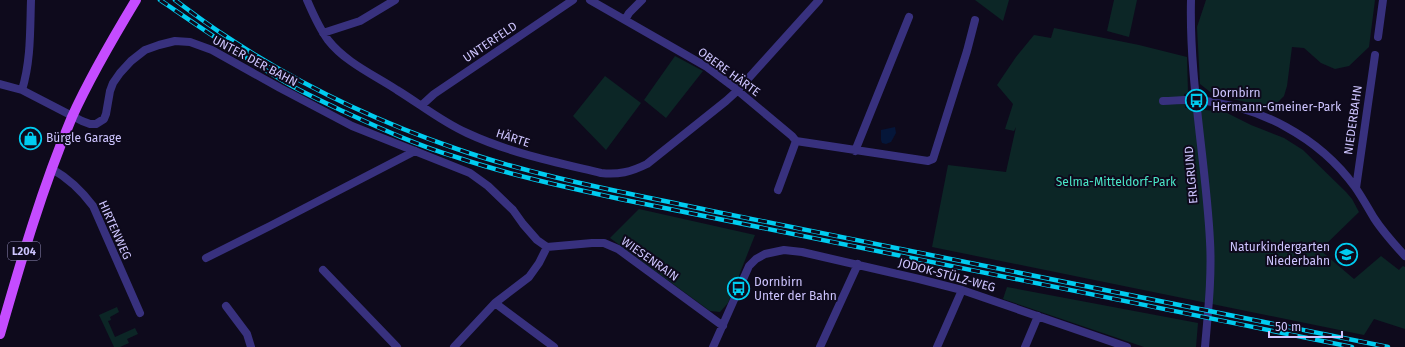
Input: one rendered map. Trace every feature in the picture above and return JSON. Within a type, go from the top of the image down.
[{"type":"main road","name":"L204","points":[[0,334],[27,242],[52,169],[73,116],[92,75],[136,0]]},
{"type":"street","points":[[22,90],[25,82],[31,42],[31,0]]},
{"type":"street","name":"HÄRTE","points":[[306,0],[323,34],[338,51],[465,133],[529,156],[601,173],[613,174],[635,170],[647,164],[737,91],[819,0]]},
{"type":"street","points":[[323,34],[360,21],[395,0]]},
{"type":"street","name":"UNTERFELD","points":[[422,105],[434,94],[573,0]]},
{"type":"street","name":"OBERE HÄRTE","points":[[590,0],[707,67],[792,136],[796,141]]},
{"type":"street","points":[[625,20],[633,8],[642,0]]},
{"type":"street","name":"ERLGRUND","points":[[1191,0],[1192,42],[1210,242],[1210,295],[1205,347]]},
{"type":"street","points":[[1378,36],[1383,0]]},
{"type":"street","points":[[855,151],[909,18]]},
{"type":"street","points":[[778,190],[796,141],[928,161],[934,159],[968,51],[975,20]]},
{"type":"street","name":"UNTER DER BAHN","points":[[73,116],[90,124],[96,124],[101,121],[104,119],[106,114],[113,83],[131,61],[145,50],[159,44],[175,41],[190,42],[212,50],[352,126],[415,150],[476,176],[513,210],[523,224],[547,247]]},
{"type":"street","name":"NIEDERBAHN","points":[[1356,188],[1375,55]]},
{"type":"street","points":[[0,84],[22,90],[73,116]]},
{"type":"street","name":"NIEDERBAHN","points":[[1163,101],[1197,100],[1258,113],[1288,128],[1309,141],[1342,171],[1356,188],[1375,220],[1405,256]]},
{"type":"street","points":[[206,258],[415,150]]},
{"type":"street","name":"HIRTENWEG","points":[[52,169],[71,182],[85,195],[93,206],[140,314]]},
{"type":"street","name":"WIESENRAIN","points":[[547,247],[604,243],[618,249],[723,326]]},
{"type":"street","points":[[454,347],[495,303],[529,277],[539,263],[547,247]]},
{"type":"street","name":"JODOK-STÜLZ-WEG","points":[[723,326],[749,266],[756,258],[765,254],[784,250],[802,252],[858,264],[962,290],[1127,347]]},
{"type":"street","points":[[820,347],[858,264]]},
{"type":"street","points":[[323,270],[397,347]]},
{"type":"street","points":[[936,347],[962,290]]},
{"type":"street","points":[[495,303],[554,347]]},
{"type":"street","points":[[226,306],[247,334],[251,347]]},
{"type":"street","points":[[1025,347],[1038,316]]},
{"type":"street","points":[[713,347],[723,326]]},
{"type":"green space","points":[[975,0],[1009,0],[1003,21]]},
{"type":"green space","points":[[1114,0],[1137,0],[1129,37],[1107,31]]},
{"type":"green space","points":[[1206,0],[1375,0],[1369,47],[1349,66],[1335,69],[1321,63],[1304,48],[1292,47],[1287,86],[1284,96],[1274,106],[1214,95],[1200,84],[1197,27]]},
{"type":"green space","name":"Selma-Mitteldorf-Park","points":[[1054,28],[1139,45],[1187,57],[1188,93],[1184,94],[1185,108],[1225,112],[1251,125],[1284,138],[1303,150],[1346,192],[1352,199],[1359,212],[1320,250],[1354,279],[1381,256],[1399,270],[1403,266],[1405,267],[1405,329],[1374,319],[1364,335],[932,247],[948,165],[1006,172],[1016,127],[1014,131],[1005,129],[1013,104],[997,85],[1016,57],[1034,35],[1051,38]]},
{"type":"green space","points":[[675,56],[703,71],[666,118],[644,100]]},
{"type":"green space","points":[[605,76],[641,103],[606,150],[573,116]]},
{"type":"green space","points":[[639,209],[755,235],[728,303],[720,312],[710,311],[610,238]]},
{"type":"green space","points":[[1007,287],[1198,323],[1196,347],[1144,347],[1003,299]]},
{"type":"green space","points":[[117,307],[119,312],[110,317],[111,320],[108,321],[115,337],[135,328],[138,334],[127,339],[129,343],[120,347],[114,347],[99,315]]},
{"type":"water","points":[[895,127],[896,133],[891,142],[886,144],[882,143],[881,130]]},
{"type":"railway","points":[[160,0],[209,34],[275,76],[306,93],[388,132],[415,143],[442,153],[517,175],[620,199],[1352,347]]},
{"type":"railway","points":[[175,0],[211,27],[251,53],[337,100],[426,138],[518,168],[707,210],[1388,347]]},
{"type":"place","name":"Dornbirn Hermann-Gmeiner-Park","points":[[1197,100]]},
{"type":"place","name":"Bürgle Garage","points":[[30,138]]},
{"type":"place","name":"Naturkindergarten Niederbahn","points":[[1346,254]]},
{"type":"place","name":"Dornbirn Unter der Bahn","points":[[738,289]]}]
